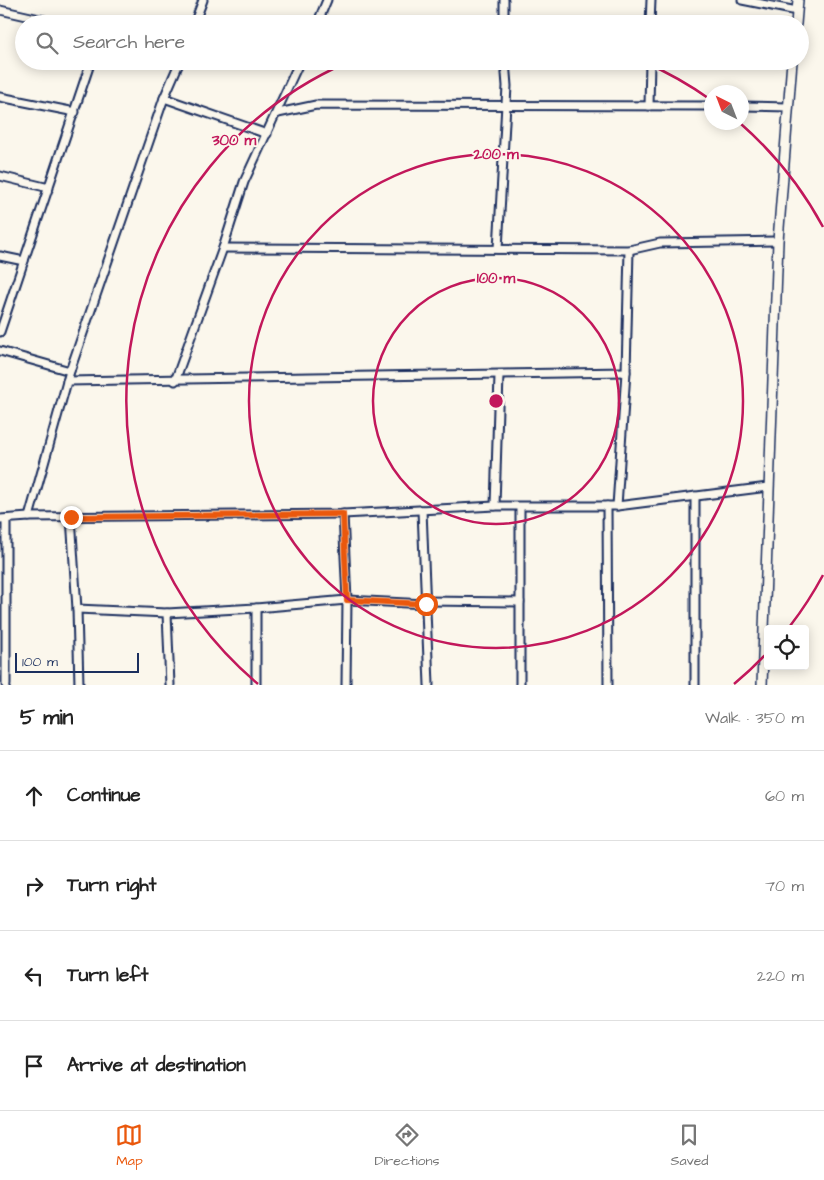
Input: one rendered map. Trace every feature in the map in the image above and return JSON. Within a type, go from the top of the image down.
[{"type":"street","points":[[197,15],[203,0]]},
{"type":"street","points":[[320,15],[327,0]]},
{"type":"street","points":[[504,0],[504,15]]},
{"type":"street","points":[[650,15],[651,0]]},
{"type":"street","points":[[742,0],[797,11]]},
{"type":"street","points":[[797,15],[798,0]]},
{"type":"street","points":[[0,10],[22,15]]},
{"type":"street","points":[[0,332],[88,70]]},
{"type":"street","points":[[29,517],[70,371],[164,98],[176,70]]},
{"type":"street","points":[[175,381],[223,248],[244,182],[278,113],[296,70]]},
{"type":"street","points":[[498,249],[507,86],[506,70]]},
{"type":"street","points":[[649,106],[650,70]]},
{"type":"street","points":[[762,685],[778,241],[791,70]]},
{"type":"street","points":[[0,96],[75,112]]},
{"type":"street","points":[[164,98],[267,134]]},
{"type":"street","points":[[278,113],[316,105],[704,106]]},
{"type":"street","points":[[749,106],[788,107]]},
{"type":"street","points":[[0,176],[49,188]]},
{"type":"street","points":[[223,248],[629,250],[660,243],[778,241]]},
{"type":"street","points":[[617,506],[626,372],[629,250]]},
{"type":"street","points":[[0,256],[24,261]]},
{"type":"street","points":[[0,351],[70,371]]},
{"type":"street","points":[[67,381],[175,381],[626,372]]},
{"type":"street","points":[[495,506],[499,375]]},
{"type":"street","points":[[6,685],[3,519],[29,517],[343,514],[495,506],[617,506],[768,487]]},
{"type":"street","points":[[695,496],[696,685]]},
{"type":"street","points":[[520,506],[520,685]]},
{"type":"street","points":[[607,506],[608,685]]},
{"type":"street","points":[[422,510],[429,685]]},
{"type":"street","points":[[343,514],[347,600],[346,685]]},
{"type":"street","points":[[71,517],[77,609],[79,685]]},
{"type":"street","points":[[77,609],[167,613],[347,600],[520,602]]},
{"type":"street","points":[[256,608],[256,685]]},
{"type":"street","points":[[167,613],[170,685]]},
{"type":"route","points":[[71,517],[343,514],[347,600],[426,604]]}]
